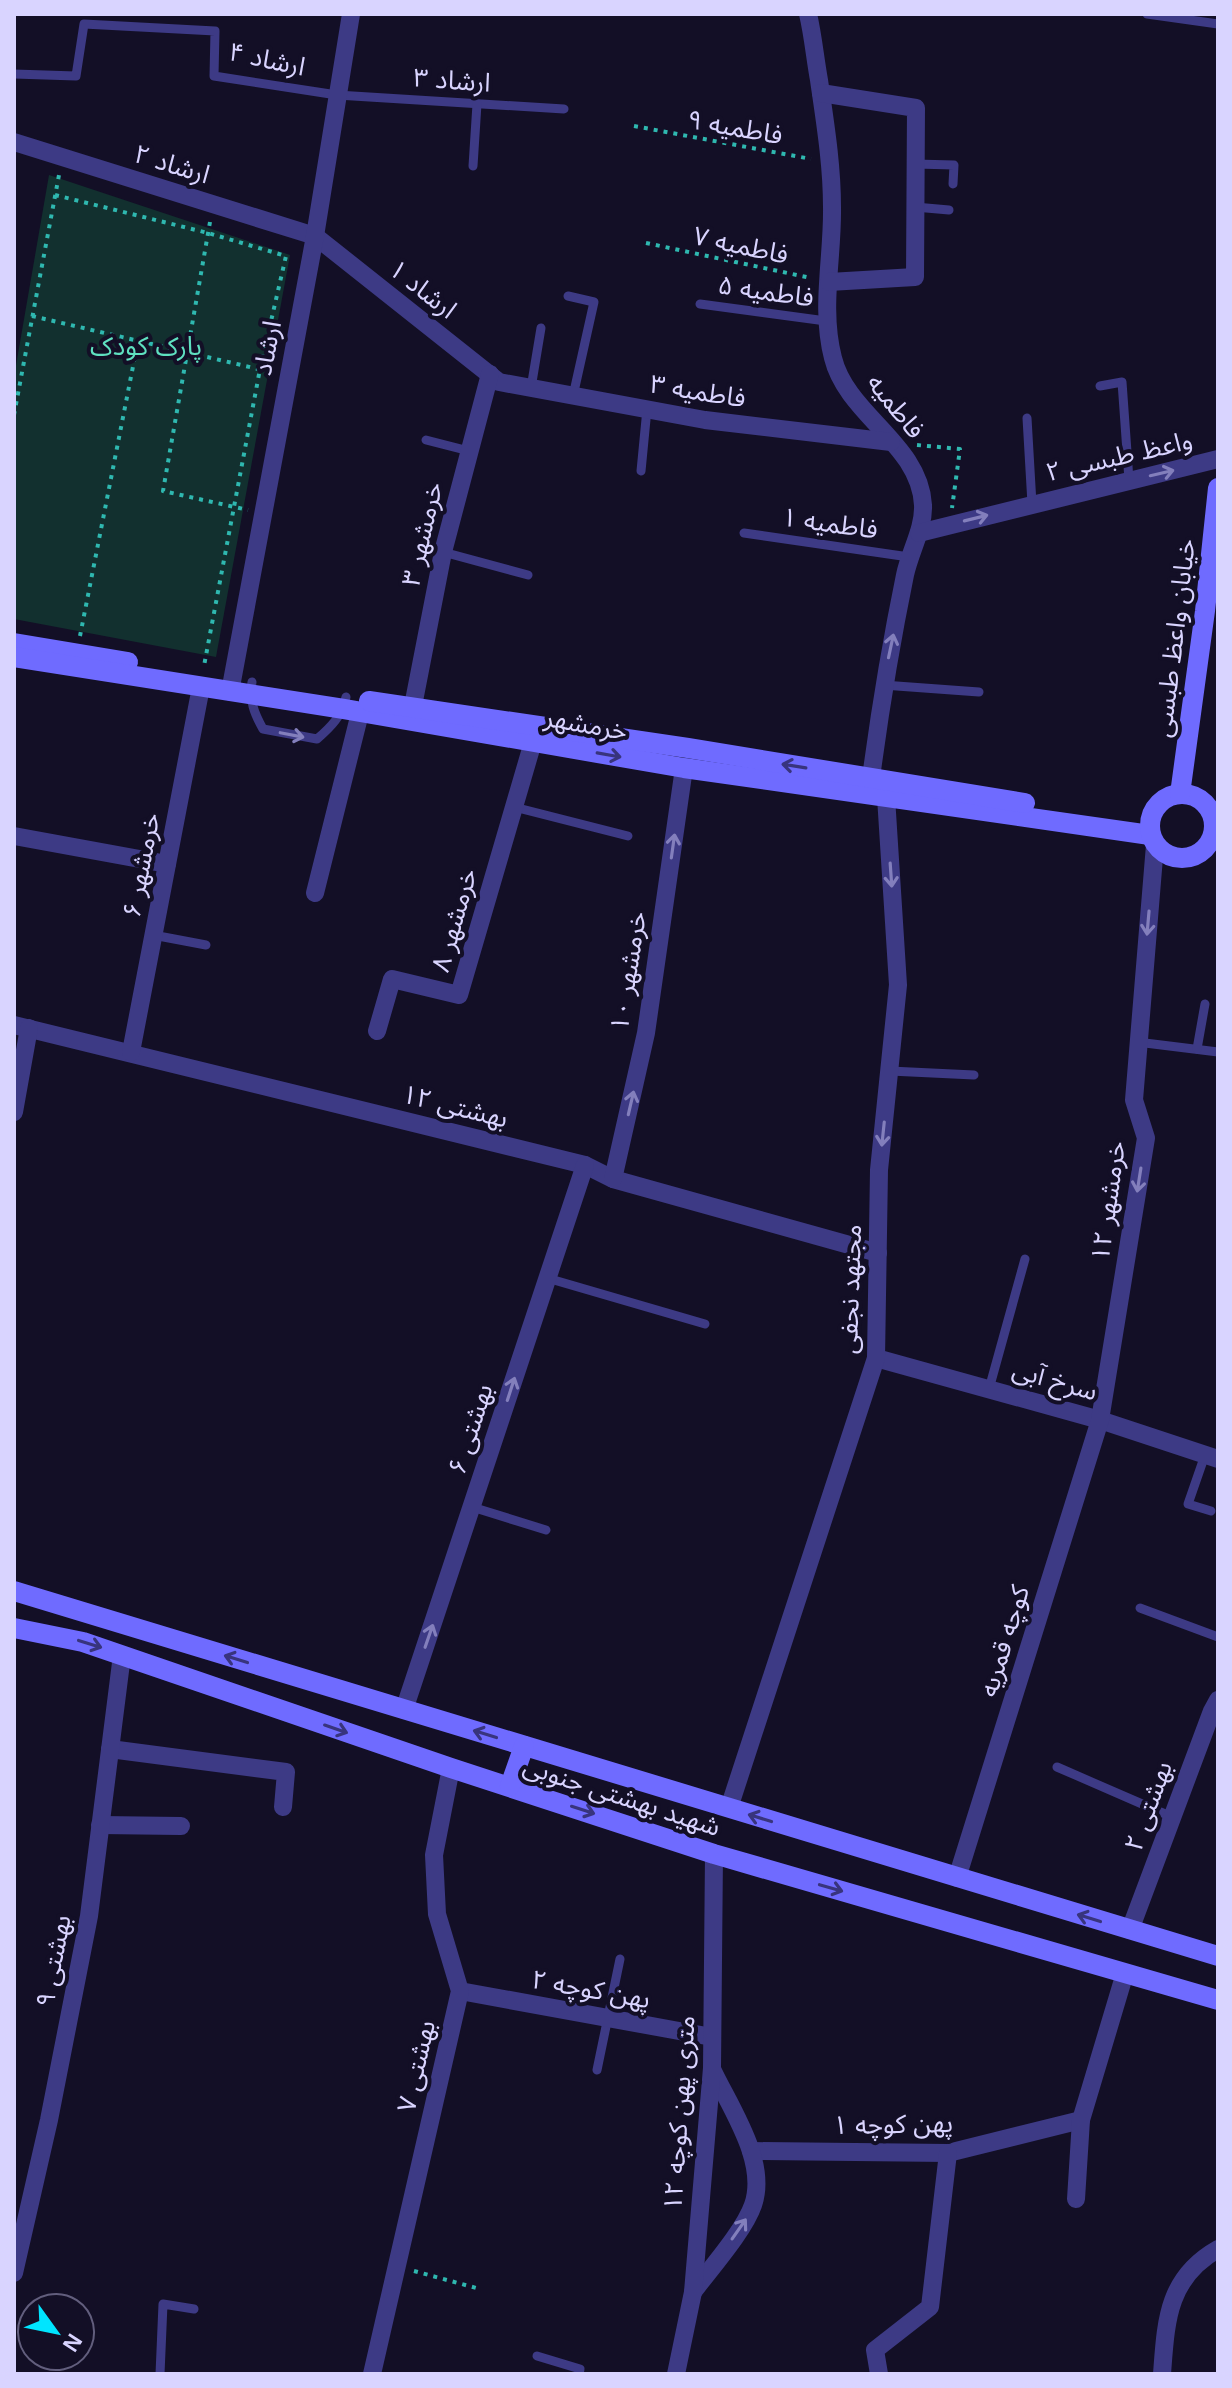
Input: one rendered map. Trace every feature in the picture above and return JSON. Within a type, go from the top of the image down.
[{"type":"street","name":"ارشاد","points":[[241,687],[263,514],[315,236],[351,14]]},
{"type":"street","name":"فاطمیه","points":[[808,14],[829,162],[832,206],[826,321],[833,361],[850,396],[891,442],[918,479],[923,506],[919,533],[909,557],[883,685],[871,778]]},
{"type":"street","points":[[821,93],[916,108],[915,277],[829,282]]},
{"type":"street","name":"ارشاد ۲","points":[[14,142],[315,236]]},
{"type":"street","name":"ارشاد ۱","points":[[315,236],[494,378]]},
{"type":"street","name":"فاطمیه ۳","points":[[494,378],[531,388],[705,420],[891,442]]},
{"type":"street","name":"خرمشهر ۳","points":[[413,706],[443,552],[469,451],[494,378]]},
{"type":"street","name":"واعظ طبسی ۲","points":[[919,533],[1218,459]]},
{"type":"street","name":"خیابان واعظ طبسی","points":[[1180,794],[1212,612],[1218,488]]},
{"type":"street","name":"خرمشهر","points":[[14,643],[77,653],[202,681]]},
{"type":"street","name":"خرمشهر","points":[[14,657],[241,687],[684,768],[1151,835]]},
{"type":"street","name":"خرمشهر ۶","points":[[131,1052],[202,681]]},
{"type":"street","points":[[315,893],[350,706]]},
{"type":"street","name":"خرمشهر","points":[[350,706],[413,706],[871,778],[1151,835]]},
{"type":"street","name":"خرمشهر ۸","points":[[377,1031],[392,979],[459,995],[533,742]]},
{"type":"street","name":"خرمشهر ۱۰","points":[[613,1179],[646,1033],[684,768]]},
{"type":"street","points":[[1180,794],[1191,795],[1209,808],[1216,830],[1211,841],[1195,856],[1173,858],[1151,835],[1156,807],[1163,800],[1180,794]]},
{"type":"street","name":"مجتهد نجفی","points":[[729,1808],[876,1358],[879,1170],[898,985],[886,797]]},
{"type":"street","name":"خرمشهر ۱۲","points":[[1100,1420],[1146,1138],[1134,1100],[1151,835]]},
{"type":"street","points":[[14,836],[167,864]]},
{"type":"street","points":[[14,1112],[21,1026]]},
{"type":"street","name":"بهشتی ۱۲","points":[[21,1026],[585,1165],[613,1179],[878,1253]]},
{"type":"street","name":"بهشتی ۶","points":[[404,1710],[585,1165]]},
{"type":"street","name":"سرخ آبی","points":[[876,1358],[1100,1420],[1212,1457]]},
{"type":"street","name":"کوچه قمریه","points":[[957,1878],[1100,1420]]},
{"type":"street","name":"شهید بهشتی جنوبی","points":[[14,1591],[1218,1956]]},
{"type":"street","name":"شهید بهشتی جنوبی","points":[[14,1628],[83,1642],[714,1854],[1218,2000]]},
{"type":"street","name":"بهشتی ۹","points":[[14,2273],[49,2120],[86,1932],[122,1655]]},
{"type":"street","name":"بهشتی ۲","points":[[1130,1930],[1216,1708]]},
{"type":"street","points":[[510,1786],[524,1746]]},
{"type":"street","points":[[110,1749],[286,1772],[283,1807]]},
{"type":"street","name":"بهشتی ۷","points":[[372,2374],[460,1991],[437,1914],[434,1855],[451,1768]]},
{"type":"street","points":[[100,1825],[181,1826]]},
{"type":"street","name":"۱۲ متری پهن کوچه","points":[[676,2374],[693,2292],[712,2068],[714,1854]]},
{"type":"street","points":[[1076,2199],[1081,2120],[1125,1973]]},
{"type":"street","name":"پهن کوچه ۲","points":[[460,1991],[712,2037]]},
{"type":"street","points":[[693,2292],[753,2207],[757,2179],[751,2151],[712,2068]]},
{"type":"street","name":"پهن کوچه ۱","points":[[751,2151],[948,2153],[1081,2120]]},
{"type":"street","points":[[879,2374],[875,2350],[930,2307],[948,2153]]},
{"type":"street","points":[[1162,2374],[1166,2324],[1172,2299],[1185,2275],[1218,2249]]},
{"type":"lane","points":[[1147,14],[1218,24]]},
{"type":"lane","name":"ارشاد ۴","points":[[14,74],[76,76],[84,24],[215,31],[214,76],[337,95]]},
{"type":"lane","name":"ارشاد ۳","points":[[337,95],[564,109]]},
{"type":"lane","points":[[473,166],[477,104]]},
{"type":"lane","points":[[915,164],[954,165],[953,184]]},
{"type":"lane","points":[[915,207],[949,210]]},
{"type":"lane","points":[[568,296],[594,302],[573,396]]},
{"type":"lane","name":"فاطمیه ۵","points":[[700,304],[826,321]]},
{"type":"lane","points":[[531,388],[541,328]]},
{"type":"lane","points":[[1100,386],[1122,382],[1129,480]]},
{"type":"lane","points":[[641,471],[647,409]]},
{"type":"lane","points":[[1027,418],[1032,504]]},
{"type":"lane","points":[[426,440],[469,451]]},
{"type":"lane","name":"فاطمیه ۱","points":[[744,533],[909,557]]},
{"type":"lane","points":[[443,552],[528,575]]},
{"type":"lane","points":[[883,685],[979,692]]},
{"type":"lane","points":[[241,687],[263,729],[317,739],[350,706]]},
{"type":"lane","points":[[514,807],[628,836]]},
{"type":"lane","points":[[153,935],[206,945]]},
{"type":"lane","points":[[1197,1049],[1205,1004]]},
{"type":"lane","points":[[1137,1042],[1218,1052]]},
{"type":"lane","points":[[890,1071],[974,1075]]},
{"type":"lane","points":[[989,1389],[1025,1259]]},
{"type":"lane","points":[[547,1278],[705,1324]]},
{"type":"lane","points":[[1211,1511],[1188,1504],[1212,1457]]},
{"type":"lane","points":[[472,1507],[546,1530]]},
{"type":"lane","points":[[1140,1608],[1218,1637]]},
{"type":"lane","points":[[1057,1767],[1172,1817]]},
{"type":"lane","points":[[597,2070],[620,1959]]},
{"type":"lane","points":[[160,2374],[163,2304],[194,2309]]},
{"type":"lane","points":[[537,2356],[580,2369],[579,2374]]},
{"type":"path","name":"فاطمیه ۹","points":[[634,126],[829,162]]},
{"type":"path","points":[[14,415],[62,157]]},
{"type":"path","points":[[55,195],[286,256],[260,369],[202,681]]},
{"type":"path","points":[[213,204],[163,491],[263,514]]},
{"type":"path","name":"فاطمیه ۷","points":[[646,243],[829,282]]},
{"type":"path","points":[[32,316],[289,376]]},
{"type":"path","points":[[77,653],[138,341]]},
{"type":"path","points":[[891,442],[960,449],[950,525]]},
{"type":"path","points":[[396,2266],[480,2289]]},
{"type":"green space","name":"پارک کودک","points":[[49,175],[290,255],[216,657],[14,619],[14,377]]}]
